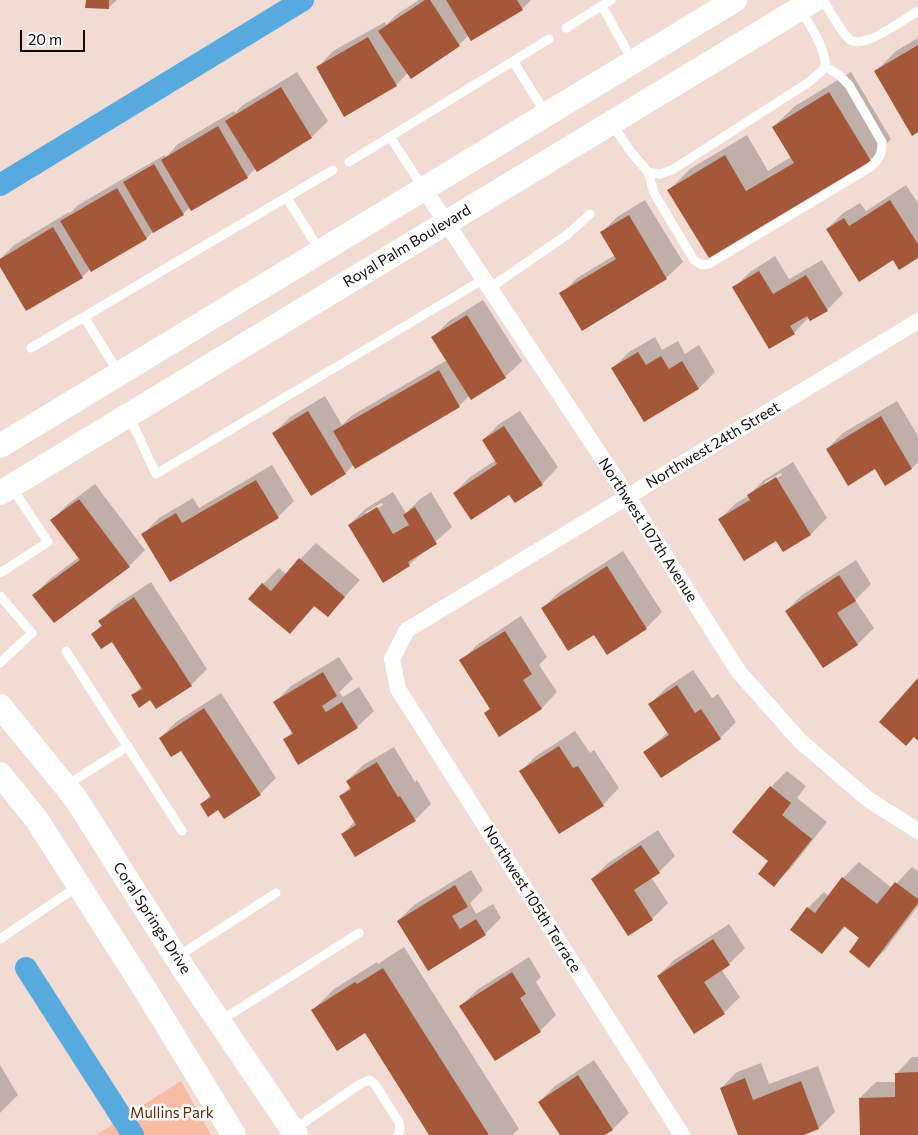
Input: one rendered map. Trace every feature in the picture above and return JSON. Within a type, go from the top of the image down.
[{"type":"main road","points":[[0,446],[735,0]]},
{"type":"main road","name":"Royal Palm Boulevard","points":[[6,489],[807,4]]},
{"type":"main road","name":"Coral Springs Drive","points":[[0,706],[76,800],[176,957],[295,1132]]},
{"type":"main road","points":[[0,774],[37,820],[146,991],[234,1135]]},
{"type":"street","name":"Northwest 107th Avenue","points":[[424,189],[628,497],[738,671],[800,741],[869,800],[918,831]]},
{"type":"street","name":"Northwest 24th Street","points":[[392,659],[407,630],[918,321]]},
{"type":"street","name":"Northwest 105th Terrace","points":[[392,659],[398,689],[682,1135]]},
{"type":"lane","points":[[566,28],[611,0]]},
{"type":"lane","points":[[822,0],[849,39],[859,43],[871,39],[918,11]]},
{"type":"lane","points":[[807,4],[825,57],[826,67]]},
{"type":"lane","points":[[602,6],[633,62]]},
{"type":"lane","points":[[349,162],[549,39]]},
{"type":"lane","points":[[513,61],[546,114]]},
{"type":"lane","points":[[648,172],[660,174],[672,170],[810,82],[826,67]]},
{"type":"lane","points":[[611,123],[631,152],[648,172],[654,193],[694,260],[702,265],[709,264],[878,161],[882,152],[882,142],[849,85],[839,75],[826,67]]},
{"type":"lane","points":[[390,137],[424,189]]},
{"type":"lane","points":[[31,348],[333,170]]},
{"type":"lane","points":[[287,198],[320,252]]},
{"type":"lane","points":[[129,415],[156,474],[487,284],[568,234],[590,214]]},
{"type":"lane","points":[[84,316],[120,374]]},
{"type":"lane","points":[[0,573],[48,542],[6,489]]},
{"type":"lane","points":[[0,596],[32,633],[0,663]]},
{"type":"lane","points":[[66,651],[182,831]]},
{"type":"lane","points":[[65,786],[128,746]]},
{"type":"lane","points":[[0,939],[79,885]]},
{"type":"lane","points":[[176,957],[276,893]]},
{"type":"lane","points":[[219,1022],[359,933]]},
{"type":"lane","points":[[295,1132],[360,1084],[369,1080],[374,1084],[398,1122],[400,1129],[398,1135]]},
{"type":"green space","name":"Mullins Park","points":[[181,1081],[211,1135],[96,1135]]},
{"type":"building","points":[[86,0],[109,0],[109,9],[85,8]]},
{"type":"building","points":[[425,0],[430,0],[460,46],[411,79],[378,31]]},
{"type":"building","points":[[446,0],[517,0],[523,10],[471,41]]},
{"type":"building","points":[[368,37],[397,86],[344,117],[316,67]]},
{"type":"building","points":[[918,45],[918,132],[912,136],[874,71]]},
{"type":"building","points":[[281,87],[312,138],[257,172],[225,121]]},
{"type":"building","points":[[829,92],[871,161],[709,258],[667,190],[725,155],[746,191],[794,163],[772,127]]},
{"type":"building","points":[[218,126],[248,178],[191,211],[161,160]]},
{"type":"building","points":[[154,164],[184,215],[153,233],[123,182]]},
{"type":"building","points":[[117,188],[147,239],[91,272],[60,221]]},
{"type":"building","points":[[890,200],[918,244],[918,258],[899,270],[893,260],[859,282],[826,229],[844,218],[849,226]]},
{"type":"building","points":[[629,215],[667,279],[582,331],[559,293],[616,259],[600,232]]},
{"type":"building","points":[[53,227],[83,278],[26,311],[0,267],[0,259]]},
{"type":"building","points":[[759,271],[773,294],[806,275],[828,311],[810,321],[807,316],[790,326],[795,334],[769,349],[732,287]]},
{"type":"building","points":[[467,315],[506,378],[471,400],[431,337]]},
{"type":"building","points":[[638,352],[646,365],[661,356],[669,369],[682,361],[699,389],[644,422],[611,368]]},
{"type":"building","points":[[439,370],[460,407],[355,469],[333,431]]},
{"type":"building","points":[[308,411],[346,474],[311,496],[272,433]]},
{"type":"building","points":[[881,416],[912,469],[885,486],[875,469],[848,486],[826,449]]},
{"type":"building","points":[[504,426],[543,485],[515,503],[509,495],[471,520],[453,493],[497,464],[482,440]]},
{"type":"building","points":[[776,477],[811,535],[783,552],[776,541],[744,561],[718,519],[750,500],[747,495]]},
{"type":"building","points":[[256,480],[279,518],[170,582],[141,534],[176,513],[182,523]]},
{"type":"building","points":[[79,499],[130,567],[54,623],[32,595],[80,560],[50,520]]},
{"type":"building","points":[[377,507],[393,534],[409,525],[403,515],[415,507],[437,544],[408,562],[410,566],[383,583],[348,525]]},
{"type":"building","points":[[299,558],[345,597],[328,617],[314,606],[290,634],[248,599],[262,583],[271,591]]},
{"type":"building","points":[[607,566],[647,629],[607,655],[594,635],[568,651],[541,608]]},
{"type":"building","points":[[839,575],[856,601],[837,613],[858,645],[823,668],[785,611]]},
{"type":"building","points":[[134,597],[192,686],[156,709],[150,700],[139,708],[131,695],[142,689],[112,642],[101,649],[91,634],[102,626],[98,621]]},
{"type":"building","points":[[505,631],[532,674],[523,680],[542,709],[499,737],[484,713],[490,709],[459,660]]},
{"type":"building","points":[[323,672],[337,696],[322,706],[326,712],[342,702],[358,728],[298,765],[283,739],[293,734],[273,702]]},
{"type":"building","points":[[918,678],[918,741],[914,737],[906,746],[879,722]]},
{"type":"building","points":[[677,685],[695,713],[701,709],[721,739],[661,778],[643,752],[669,735],[648,704]]},
{"type":"building","points":[[204,708],[261,795],[224,819],[218,810],[208,817],[200,804],[211,797],[181,751],[171,757],[159,738]]},
{"type":"building","points":[[559,746],[573,768],[578,766],[604,806],[559,834],[519,771]]},
{"type":"building","points":[[377,762],[398,797],[400,796],[416,821],[355,857],[341,834],[356,825],[339,796],[351,789],[346,781]]},
{"type":"building","points":[[770,786],[791,803],[782,815],[812,839],[774,887],[758,874],[768,861],[732,832]]},
{"type":"building","points":[[641,845],[660,873],[634,890],[653,920],[628,936],[591,879]]},
{"type":"building","points":[[842,877],[877,904],[895,882],[918,899],[918,903],[869,968],[849,952],[859,938],[844,926],[822,954],[790,930],[807,907],[815,913]]},
{"type":"building","points":[[455,885],[468,907],[452,916],[460,929],[476,919],[486,935],[428,971],[397,921]]},
{"type":"building","points":[[713,939],[730,965],[704,982],[725,1014],[694,1034],[657,976]]},
{"type":"building","points":[[383,968],[489,1135],[429,1135],[365,1033],[337,1051],[311,1010],[355,982],[357,984]]},
{"type":"building","points":[[512,972],[526,994],[520,998],[541,1032],[495,1061],[459,1006]]},
{"type":"building","points":[[918,1072],[918,1135],[860,1135],[859,1098],[895,1097],[895,1073]]},
{"type":"building","points":[[578,1075],[613,1130],[605,1135],[560,1135],[538,1102]]},
{"type":"building","points":[[745,1078],[753,1100],[801,1081],[819,1129],[804,1135],[738,1135],[720,1088]]},
{"type":"waterway","points":[[0,185],[303,0]]},
{"type":"waterway","points":[[26,968],[133,1135]]}]
